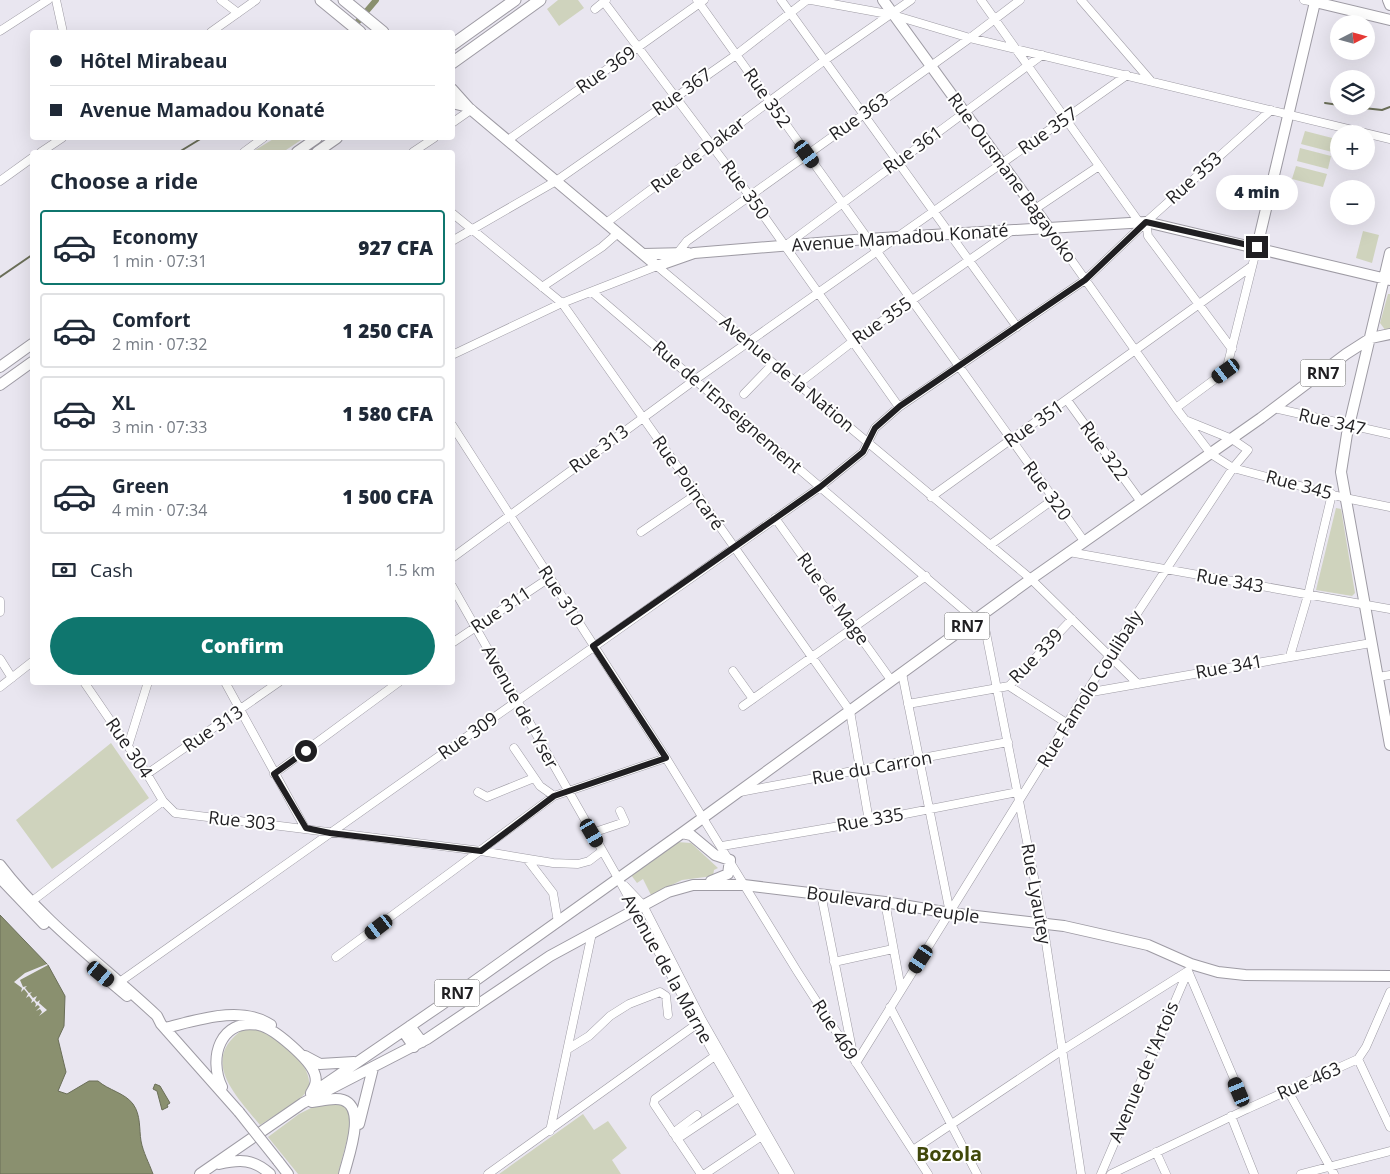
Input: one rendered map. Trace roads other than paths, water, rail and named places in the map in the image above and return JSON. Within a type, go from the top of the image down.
[{"type":"highway","points":[[321,0],[357,30]]},
{"type":"highway","points":[[344,0],[380,30]]},
{"type":"highway","points":[[455,43],[515,0]]},
{"type":"highway","points":[[455,61],[540,0]]},
{"type":"main road","name":"Rue Ousmane Bagayoko","points":[[883,0],[1048,227]]},
{"type":"main road","points":[[1388,0],[1390,5]]},
{"type":"main road","points":[[1257,247],[1315,2],[1390,20]]},
{"type":"main road","points":[[455,92],[470,108],[657,266],[675,256]]},
{"type":"main road","points":[[455,104],[470,108]]},
{"type":"main road","points":[[299,150],[314,140]]},
{"type":"main road","points":[[320,150],[334,140]]},
{"type":"main road","name":"Avenue Mamadou Konaté","points":[[643,254],[675,256],[867,239],[1142,222],[1257,247],[1388,281]]},
{"type":"main road","points":[[1389,260],[1388,281],[1381,292],[1372,338],[1348,430],[1341,472],[1378,678],[1388,719],[1390,745]]},
{"type":"main road","points":[[1372,338],[1390,334]]},
{"type":"main road","name":"RN7","points":[[204,1172],[303,1103],[311,1094],[355,1062],[407,1028],[558,922],[1031,579],[1211,454],[1372,338]]},
{"type":"main road","points":[[0,367],[30,345]]},
{"type":"main road","points":[[0,385],[30,363]]},
{"type":"main road","points":[[303,1103],[418,1045],[524,972],[592,932],[668,892],[702,884],[728,874],[730,860],[715,855],[691,835],[682,833]]},
{"type":"main road","points":[[0,865],[28,904],[57,937],[153,1020],[163,1026],[232,1014],[250,1015],[262,1019],[277,1029],[314,1062],[355,1062]]},
{"type":"main road","points":[[0,878],[28,904],[121,981],[157,1016],[163,1026],[239,1112],[288,1174]]},
{"type":"main road","name":"Boulevard du Peuple","points":[[702,884],[744,885],[885,902],[950,913],[1042,923],[1148,945],[1191,964],[1218,972],[1245,975],[1390,976]]},
{"type":"main road","points":[[239,1112],[217,1077],[216,1056],[224,1036],[245,1024],[260,1025],[272,1031],[310,1065],[316,1076],[316,1085],[311,1094]]},
{"type":"main road","points":[[407,1028],[418,1045]]},
{"type":"main road","points":[[348,1174],[373,1068]]},
{"type":"main road","points":[[303,1103],[333,1099],[349,1103],[356,1120],[344,1174]]},
{"type":"main road","points":[[204,1172],[229,1162],[249,1160],[257,1163],[270,1174]]},
{"type":"street","points":[[0,31],[48,0]]},
{"type":"street","points":[[56,0],[63,30]]},
{"type":"street","points":[[222,0],[238,13]]},
{"type":"street","points":[[214,30],[256,0]]},
{"type":"street","points":[[781,0],[1017,327]]},
{"type":"street","name":"Rue 367","points":[[455,240],[556,181],[736,55],[807,0]]},
{"type":"street","points":[[811,0],[893,15],[970,38],[1390,139]]},
{"type":"street","name":"Rue de Dakar","points":[[606,223],[825,60],[893,15],[911,0]]},
{"type":"street","points":[[981,0],[1099,166],[1142,222],[1148,236],[1199,302],[1232,349]]},
{"type":"street","name":"Rue 363","points":[[675,256],[687,241],[930,67],[1020,0]]},
{"type":"street","points":[[1081,0],[1151,81]]},
{"type":"street","points":[[1304,0],[1315,2]]},
{"type":"street","points":[[594,9],[605,1]]},
{"type":"street","name":"Rue 350","points":[[605,1],[750,195],[852,342],[900,406]]},
{"type":"street","name":"Rue 369","points":[[508,140],[700,1]]},
{"type":"street","name":"Rue 352","points":[[700,1],[769,102],[958,368]]},
{"type":"street","name":"Rue 361","points":[[785,246],[1042,55]]},
{"type":"street","name":"Rue 357","points":[[748,343],[894,238],[1127,76]]},
{"type":"street","points":[[455,121],[470,108]]},
{"type":"street","name":"Rue 353","points":[[868,441],[875,428],[900,406],[1085,280],[1142,222],[1271,110]]},
{"type":"street","points":[[44,150],[59,140]]},
{"type":"street","points":[[247,150],[261,140]]},
{"type":"street","points":[[416,150],[431,140]]},
{"type":"street","points":[[0,181],[30,159]]},
{"type":"street","points":[[1035,209],[1099,166]]},
{"type":"street","name":"Rue Poincaré","points":[[455,216],[562,304],[850,711],[869,821]]},
{"type":"street","name":"Rue Ousmane Bagayoko","points":[[1048,227],[1176,408],[1211,454]]},
{"type":"street","name":"Rue 355","points":[[798,384],[852,342],[1012,231]]},
{"type":"street","points":[[542,287],[602,247],[618,233]]},
{"type":"street","points":[[1176,408],[1226,371],[1257,247]]},
{"type":"street","points":[[455,354],[562,304],[657,266]]},
{"type":"street","name":"Avenue de la Nation","points":[[657,266],[1031,579],[1138,684]]},
{"type":"street","name":"Rue 351","points":[[931,497],[1067,400],[1199,302],[1252,266]]},
{"type":"street","name":"Rue de l'Enseignement","points":[[592,292],[977,619]]},
{"type":"street","name":"Rue 313","points":[[455,556],[642,418],[748,343]]},
{"type":"street","points":[[744,394],[773,364]]},
{"type":"street","name":"Rue 320","points":[[958,368],[1084,541]]},
{"type":"street","name":"Rue 322","points":[[1067,400],[1141,502]]},
{"type":"street","name":"Rue 347","points":[[1274,408],[1348,430],[1390,434]]},
{"type":"street","points":[[1186,420],[1232,439]]},
{"type":"street","name":"Rue 310","points":[[455,431],[722,846]]},
{"type":"street","name":"Rue Famolo Coulibaly","points":[[855,1061],[950,913],[1109,656],[1233,468],[1248,450],[1232,439]]},
{"type":"street","name":"Rue 309","points":[[121,981],[820,487],[863,452],[868,441]]},
{"type":"street","name":"Rue 345","points":[[1211,454],[1233,468],[1346,498],[1390,507]]},
{"type":"street","points":[[641,532],[696,494]]},
{"type":"street","points":[[1290,656],[1308,595],[1332,494]]},
{"type":"street","points":[[990,546],[1054,499]]},
{"type":"street","name":"Rue de Mage","points":[[775,518],[891,680]]},
{"type":"street","name":"Rue 343","points":[[1069,552],[1390,609]]},
{"type":"street","points":[[743,706],[926,576]]},
{"type":"street","name":"Rue 311","points":[[455,641],[549,578]]},
{"type":"street","name":"Avenue de l'Yser","points":[[455,591],[618,878]]},
{"type":"street","points":[[0,601],[0,612]]},
{"type":"street","name":"Rue Lyautey","points":[[977,619],[987,631],[1018,792],[1042,923],[1081,1174]]},
{"type":"street","name":"Rue 339","points":[[908,704],[1009,686],[1072,619]]},
{"type":"street","name":"Rue 341","points":[[1086,693],[1372,642]]},
{"type":"street","points":[[0,659],[12,678]]},
{"type":"street","points":[[0,687],[30,664]]},
{"type":"street","points":[[733,671],[753,699]]},
{"type":"street","points":[[902,673],[950,913]]},
{"type":"street","points":[[1378,678],[1390,675]]},
{"type":"street","name":"Rue 304","points":[[86,685],[147,774],[163,801],[175,813]]},
{"type":"street","points":[[128,746],[147,685]]},
{"type":"street","points":[[226,685],[306,828]]},
{"type":"street","name":"Rue 313","points":[[147,774],[275,685]]},
{"type":"street","points":[[274,774],[395,685]]},
{"type":"street","points":[[1009,686],[1068,724]]},
{"type":"street","name":"Rue du Carron","points":[[736,793],[1008,742]]},
{"type":"street","points":[[514,748],[540,786],[554,796]]},
{"type":"street","points":[[336,957],[554,796],[567,790],[666,758]]},
{"type":"street","points":[[478,792],[487,797],[534,778]]},
{"type":"street","name":"Rue 335","points":[[722,846],[869,821],[1018,792]]},
{"type":"street","points":[[28,904],[163,801]]},
{"type":"street","points":[[592,833],[625,822],[620,811]]},
{"type":"street","name":"Rue 303","points":[[175,813],[481,851],[553,863],[578,864],[589,861],[602,851]]},
{"type":"street","name":"Rue 469","points":[[722,846],[744,885],[928,1174]]},
{"type":"street","points":[[527,859],[553,893],[558,922]]},
{"type":"street","name":"Avenue de la Marne","points":[[618,878],[639,908],[718,1054],[764,1134],[790,1174]]},
{"type":"street","points":[[821,894],[855,1061]]},
{"type":"street","points":[[885,902],[901,989]]},
{"type":"street","points":[[550,1131],[592,932]]},
{"type":"street","points":[[834,962],[893,949]]},
{"type":"street","points":[[913,1150],[1061,1050],[1188,971],[1247,1109]]},
{"type":"street","name":"Avenue de l'Artois","points":[[1101,1174],[1188,971]]},
{"type":"street","points":[[568,1050],[589,1036],[610,1016],[629,1004],[660,992],[666,996],[668,1015]]},
{"type":"street","name":"Rue 463","points":[[1111,1174],[1231,1116],[1358,1059],[1366,1047],[1390,992]]},
{"type":"street","points":[[890,1007],[977,1174]]},
{"type":"street","points":[[488,1174],[700,1022]]},
{"type":"street","points":[[701,1174],[654,1108],[655,1099],[718,1054]]},
{"type":"street","points":[[1358,1059],[1390,1127]]},
{"type":"street","points":[[1288,1091],[1334,1174]]},
{"type":"street","points":[[675,1136],[742,1096]]},
{"type":"street","points":[[675,1136],[697,1115]]},
{"type":"street","points":[[1231,1116],[1254,1174]]},
{"type":"street","points":[[705,1174],[764,1134]]},
{"type":"street","name":"Avenue de la Marne","points":[[764,1134],[784,1174]]},
{"type":"street","points":[[1301,1174],[1390,1150]]},
{"type":"street","points":[[1156,1152],[1166,1174]]},
{"type":"waterway","points":[[351,30],[376,0]]},
{"type":"waterway","points":[[1325,103],[1330,104]]},
{"type":"waterway","points":[[1375,109],[1382,110],[1390,107]]},
{"type":"waterway","points":[[182,150],[199,140]]},
{"type":"waterway","points":[[0,277],[30,256]]},
{"type":"district","name":"Bozola","points":[[949,1154]]}]
